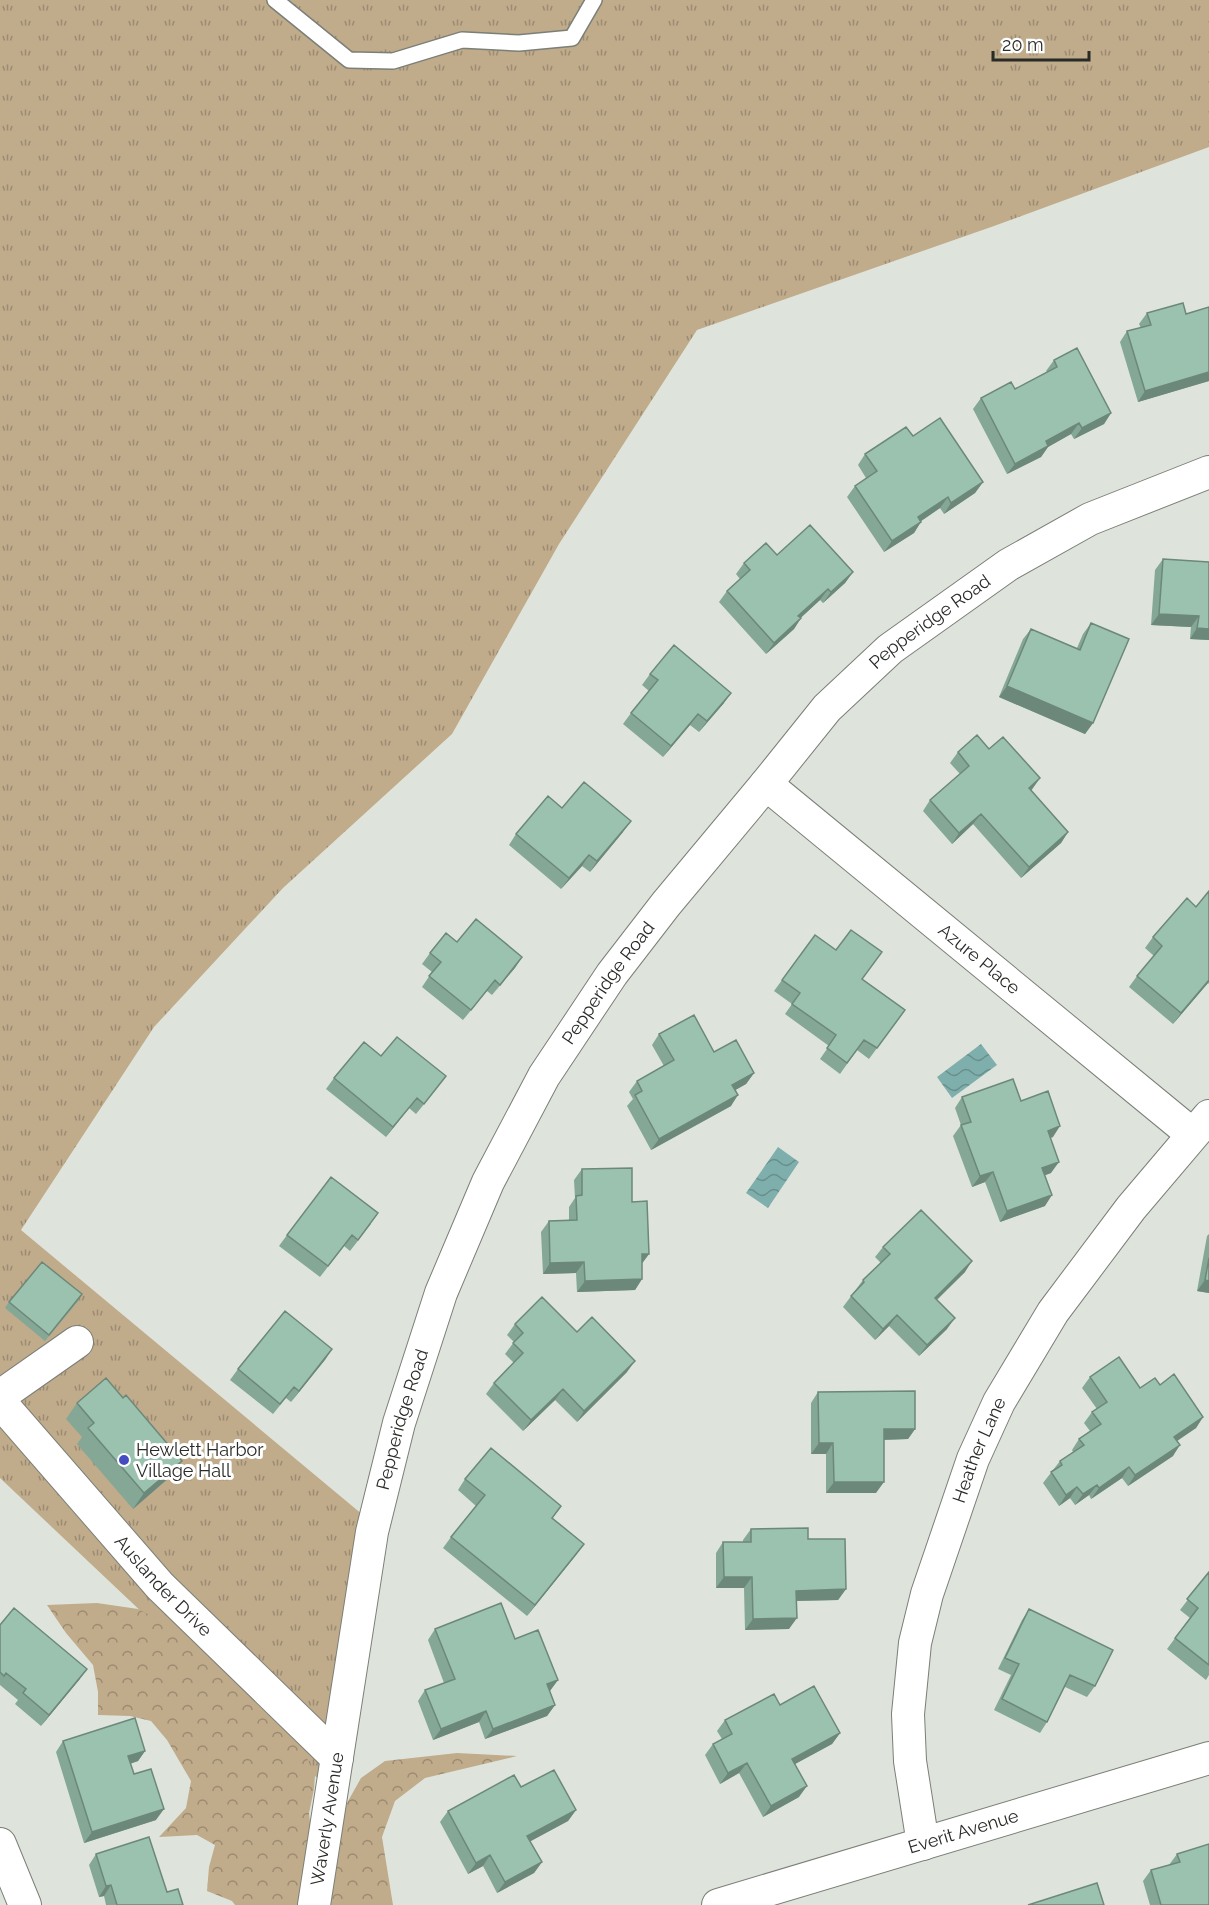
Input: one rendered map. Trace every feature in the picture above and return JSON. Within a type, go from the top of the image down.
[{"type":"street","name":"Pepperidge Road","points":[[339,1746],[372,1532],[399,1422],[441,1293],[488,1182],[544,1076],[612,974],[666,904],[827,708],[890,649],[999,572],[1090,519],[1209,472]]},
{"type":"street","name":"Azure Place","points":[[766,784],[1201,1125]]},
{"type":"street","name":"Heather Lane","points":[[922,1844],[911,1773],[908,1714],[915,1642],[927,1594],[972,1459],[999,1402],[1053,1312],[1131,1208],[1201,1125]]},
{"type":"street","points":[[0,1396],[77,1342]]},
{"type":"street","name":"Auslander Drive","points":[[0,1402],[160,1586],[339,1746]]},
{"type":"street","name":"Waverly Avenue","points":[[314,1905],[339,1746]]},
{"type":"street","name":"Everit Avenue","points":[[718,1905],[1209,1758]]},
{"type":"street","points":[[0,1844],[25,1905]]},
{"type":"lane","points":[[275,0],[349,60],[393,61],[462,40],[519,43],[572,38],[594,0]]},
{"type":"green space","points":[[0,0],[1209,0],[1209,147],[994,226],[697,330],[559,544],[452,734],[283,888],[154,1027],[21,1230],[381,1530],[332,1792],[0,1478]]},
{"type":"green space","points":[[97,1603],[138,1609],[195,1639],[300,1744],[315,1775],[309,1813],[311,1831],[301,1905],[235,1905],[232,1901],[207,1891],[209,1867],[215,1845],[197,1835],[159,1837],[186,1808],[191,1781],[167,1740],[151,1721],[130,1716],[98,1715],[98,1692],[93,1665],[66,1633],[47,1605]]},
{"type":"green space","points":[[457,1753],[517,1756],[425,1778],[395,1801],[382,1837],[393,1905],[331,1905],[332,1860],[347,1803],[361,1778],[385,1761]]},
{"type":"water","points":[[981,1044],[997,1065],[952,1098],[937,1077]]},
{"type":"water","points":[[778,1147],[799,1162],[768,1208],[746,1193]]},
{"type":"building","points":[[1183,303],[1186,314],[1209,307],[1209,372],[1145,391],[1127,331],[1151,325],[1147,313]]},
{"type":"building","points":[[1077,348],[1111,413],[1082,428],[1079,423],[1046,441],[1048,446],[1015,464],[981,398],[1011,382],[1015,389],[1057,367],[1054,360]]},
{"type":"building","points":[[940,418],[983,482],[951,503],[948,497],[918,517],[921,522],[892,541],[855,486],[877,471],[865,454],[906,427],[913,436]]},
{"type":"building","points":[[810,525],[853,572],[831,592],[828,589],[798,616],[801,618],[774,643],[727,591],[750,570],[744,563],[766,543],[777,555]]},
{"type":"building","points":[[1163,559],[1209,562],[1209,629],[1197,628],[1199,616],[1159,614]]},
{"type":"building","points":[[1091,623],[1129,639],[1093,723],[1007,686],[1031,629],[1080,650]]},
{"type":"building","points":[[674,645],[731,693],[707,721],[698,714],[671,746],[631,713],[658,680],[650,674]]},
{"type":"building","points":[[977,735],[989,749],[1003,737],[1040,778],[1029,788],[1068,832],[1029,867],[981,814],[959,833],[930,800],[969,766],[958,752]]},
{"type":"building","points":[[584,782],[631,821],[597,861],[589,855],[569,878],[516,834],[548,796],[562,808]]},
{"type":"building","points":[[1209,891],[1209,980],[1181,1013],[1137,976],[1162,946],[1153,937],[1187,898],[1196,907]]},
{"type":"building","points":[[476,919],[522,957],[500,985],[495,980],[471,1010],[429,976],[441,962],[430,953],[446,933],[457,942]]},
{"type":"building","points":[[851,930],[882,952],[862,979],[905,1010],[877,1048],[864,1040],[847,1063],[827,1048],[836,1035],[792,1004],[800,993],[782,980],[815,935],[836,950]]},
{"type":"building","points":[[694,1015],[714,1052],[736,1040],[754,1073],[732,1085],[738,1095],[659,1139],[635,1095],[642,1091],[637,1081],[674,1060],[659,1034]]},
{"type":"building","points":[[397,1037],[446,1076],[424,1104],[417,1098],[393,1127],[334,1078],[364,1042],[381,1056]]},
{"type":"building","points":[[1013,1079],[1021,1101],[1048,1091],[1060,1126],[1048,1131],[1059,1162],[1042,1168],[1052,1195],[1007,1211],[993,1172],[980,1176],[961,1125],[971,1122],[962,1097]]},
{"type":"building","points":[[632,1168],[632,1202],[647,1201],[649,1254],[642,1254],[642,1279],[585,1281],[584,1262],[550,1263],[549,1221],[577,1220],[576,1196],[582,1195],[582,1169]]},
{"type":"building","points":[[331,1177],[378,1213],[358,1240],[352,1235],[328,1266],[287,1235]]},
{"type":"building","points":[[921,1210],[972,1261],[935,1298],[955,1318],[927,1345],[897,1315],[883,1329],[851,1296],[864,1282],[863,1280],[890,1254],[883,1247]]},
{"type":"building","points":[[1209,1258],[1209,1281],[1205,1280]]},
{"type":"building","points":[[42,1262],[82,1294],[49,1335],[9,1302]]},
{"type":"building","points":[[542,1297],[577,1332],[592,1317],[635,1361],[584,1411],[563,1389],[531,1420],[494,1383],[523,1353],[513,1343],[523,1333],[515,1324]]},
{"type":"building","points":[[285,1311],[332,1349],[299,1391],[294,1387],[280,1404],[238,1369]]},
{"type":"building","points":[[1119,1357],[1140,1388],[1155,1378],[1160,1385],[1174,1374],[1203,1417],[1174,1437],[1180,1445],[1135,1475],[1129,1467],[1099,1488],[1097,1485],[1083,1494],[1077,1487],[1066,1495],[1051,1472],[1062,1465],[1060,1461],[1084,1445],[1079,1439],[1101,1424],[1092,1412],[1107,1402],[1090,1377]]},
{"type":"building","points":[[106,1378],[123,1398],[126,1395],[182,1461],[144,1493],[88,1428],[94,1423],[77,1403]]},
{"type":"building","points":[[915,1391],[915,1429],[884,1429],[884,1482],[834,1482],[833,1443],[819,1443],[818,1392]]},
{"type":"building","points":[[491,1448],[561,1506],[552,1518],[584,1544],[535,1605],[451,1537],[485,1495],[465,1479]]},
{"type":"building","points":[[808,1528],[808,1539],[845,1539],[846,1589],[796,1591],[797,1618],[753,1619],[752,1577],[724,1577],[723,1542],[751,1542],[751,1529]]},
{"type":"building","points":[[1209,1572],[1209,1665],[1175,1638],[1198,1608],[1187,1599]]},
{"type":"building","points":[[501,1603],[515,1639],[538,1630],[558,1680],[547,1684],[555,1705],[493,1729],[486,1711],[441,1729],[425,1690],[455,1679],[435,1629]]},
{"type":"building","points":[[14,1608],[87,1669],[49,1715],[23,1693],[26,1689],[6,1673],[4,1676],[0,1672],[0,1625]]},
{"type":"building","points":[[1029,1609],[1113,1650],[1095,1686],[1070,1675],[1047,1722],[1002,1699],[1019,1664],[1005,1658]]},
{"type":"building","points":[[814,1686],[840,1733],[792,1759],[807,1786],[771,1806],[747,1763],[728,1773],[713,1744],[732,1734],[725,1720],[774,1694],[780,1705]]},
{"type":"building","points":[[135,1718],[145,1751],[128,1756],[134,1774],[151,1769],[164,1809],[92,1832],[63,1741]]},
{"type":"building","points":[[554,1770],[576,1810],[527,1836],[542,1862],[505,1882],[490,1855],[476,1863],[448,1811],[514,1775],[521,1787]]},
{"type":"building","points":[[149,1837],[167,1892],[178,1889],[183,1905],[117,1905],[111,1885],[106,1886],[96,1854]]},
{"type":"building","points":[[1209,1844],[1209,1905],[1161,1905],[1151,1870],[1180,1862],[1177,1854]]},
{"type":"building","points":[[1097,1883],[1104,1905],[1028,1905]]},
{"type":"place","name":"Hewlett Harbor Village Hall","points":[[124,1460]]}]
